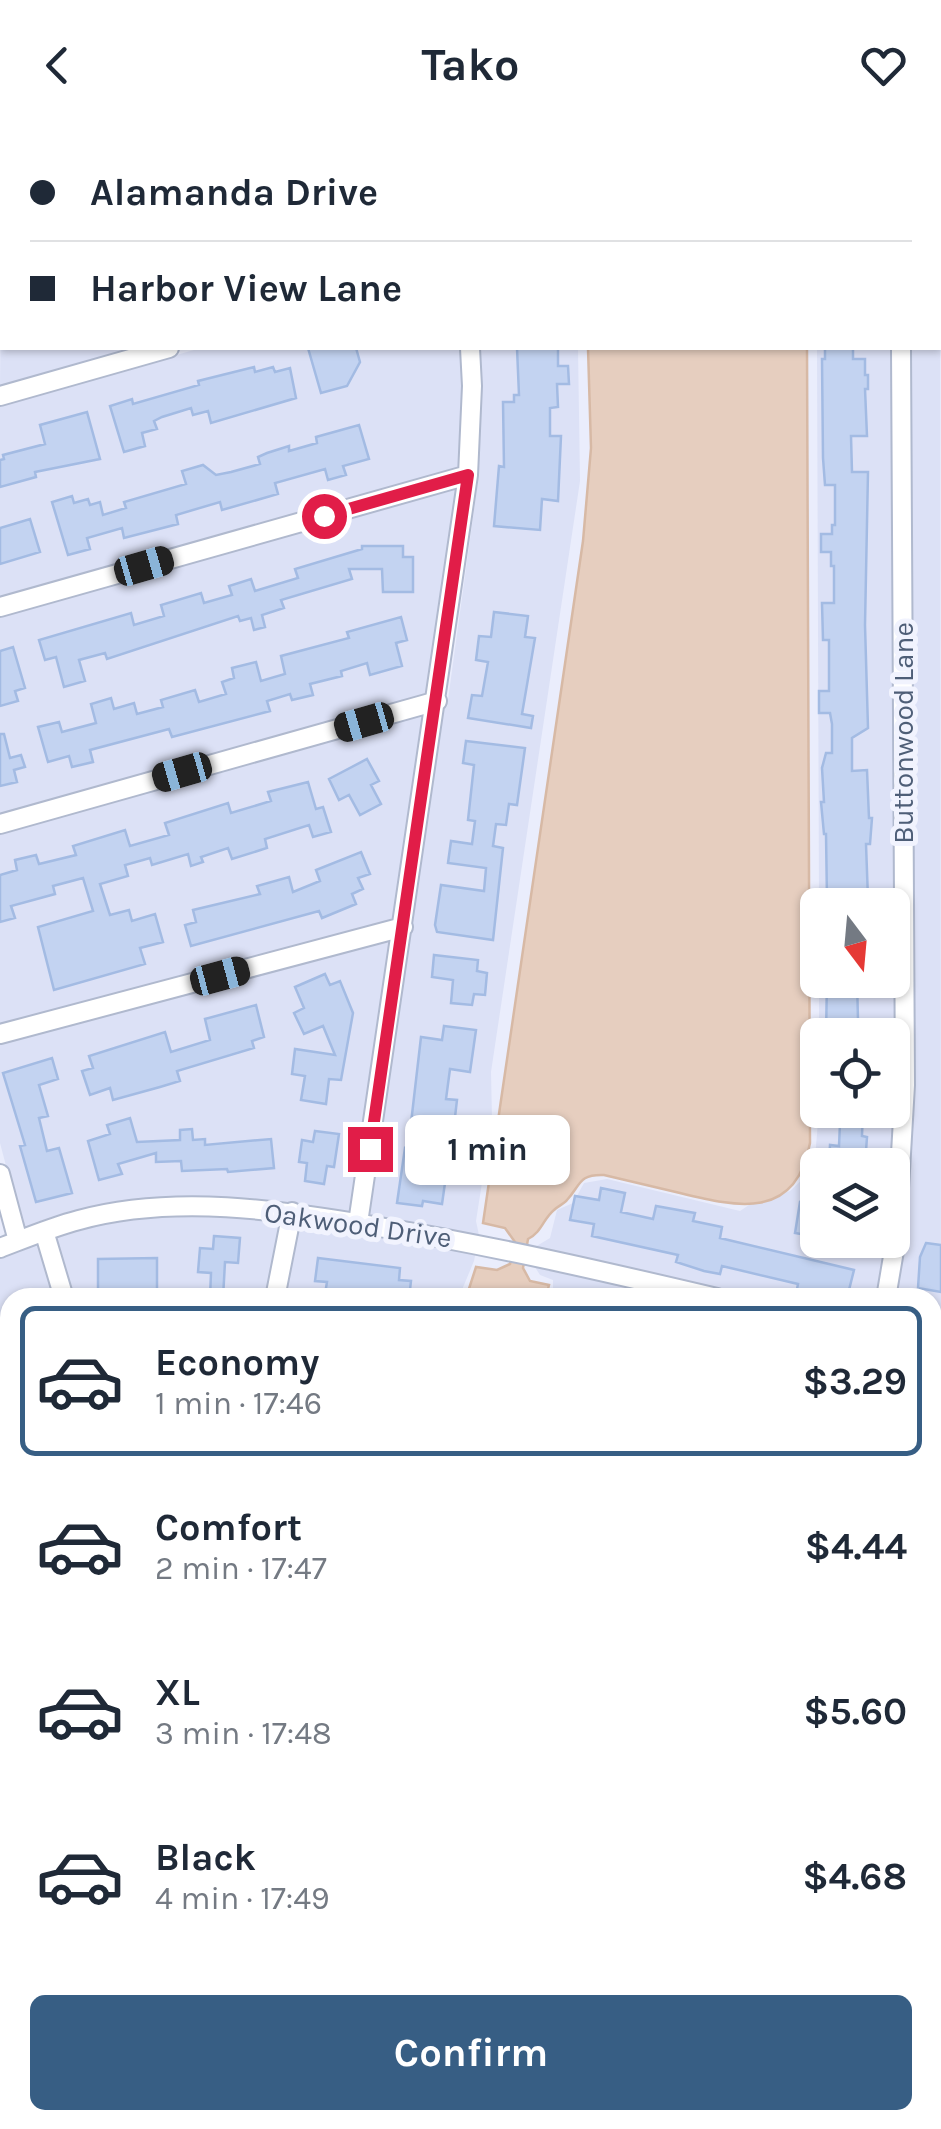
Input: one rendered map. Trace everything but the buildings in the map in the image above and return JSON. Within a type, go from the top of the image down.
[{"type":"street","points":[[0,396],[162,350]]},
{"type":"street","points":[[358,1223],[468,475],[470,350]]},
{"type":"street","name":"Buttonwood Lane","points":[[888,1288],[898,1221],[905,1085],[900,350]]},
{"type":"street","points":[[0,607],[468,475]]},
{"type":"street","points":[[0,824],[437,701]]},
{"type":"street","points":[[0,1034],[403,927]]},
{"type":"street","points":[[0,1174],[9,1245]]},
{"type":"street","name":"Oakwood Drive","points":[[9,1245],[81,1219],[136,1210],[201,1207],[292,1212],[494,1246],[673,1288]]},
{"type":"street","points":[[277,1288],[292,1212]]},
{"type":"street","points":[[44,1232],[61,1288]]},
{"type":"shaded area","points":[[0,350],[131,350],[0,387]]},
{"type":"shaded area","points":[[194,350],[462,350],[460,468],[0,598],[0,405]]},
{"type":"shaded area","points":[[477,350],[578,350],[580,481],[491,1072],[492,1119],[476,1221],[479,1235],[367,1216],[447,707],[478,481]]},
{"type":"shaded area","points":[[588,350],[807,350],[809,888],[800,888],[800,998],[809,998],[810,1018],[800,1018],[800,1128],[810,1128],[810,1143],[809,1148],[800,1148],[800,1173],[792,1186],[778,1197],[761,1202],[722,1202],[604,1175],[589,1176],[528,1239],[523,1268],[530,1281],[549,1285],[548,1288],[469,1288],[476,1267],[497,1270],[510,1264],[515,1242],[505,1228],[483,1223],[583,541],[591,448]]},
{"type":"shaded area","points":[[817,350],[893,350],[896,888],[819,888]]},
{"type":"shaded area","points":[[908,350],[940,350],[941,1288],[896,1288],[901,1258],[910,1258]]},
{"type":"shaded area","points":[[458,487],[430,694],[0,815],[0,616]]},
{"type":"shaded area","points":[[427,713],[396,919],[0,1025],[0,833]]},
{"type":"shaded area","points":[[393,938],[352,1214],[287,1202],[200,1198],[135,1201],[79,1210],[23,1230],[0,1143],[0,1044]]},
{"type":"shaded area","points":[[819,998],[897,998],[897,1018],[819,1018]]},
{"type":"shaded area","points":[[818,1128],[894,1128],[893,1148],[816,1148]]},
{"type":"shaded area","points":[[607,1179],[740,1211],[790,1191],[800,1182],[800,1258],[885,1258],[879,1288],[715,1288],[535,1247],[550,1238],[557,1210],[573,1203],[584,1183]]},
{"type":"shaded area","points":[[201,1216],[283,1220],[269,1288],[69,1288],[54,1237],[83,1227]]},
{"type":"shaded area","points":[[299,1222],[476,1251],[463,1288],[285,1288]]},
{"type":"shaded area","points":[[39,1242],[53,1288],[0,1288],[0,1258]]},
{"type":"shaded area","points":[[533,1264],[639,1288],[553,1288],[553,1280],[540,1275]]},
{"type":"route","points":[[324,516],[468,475],[370,1149]]}]
